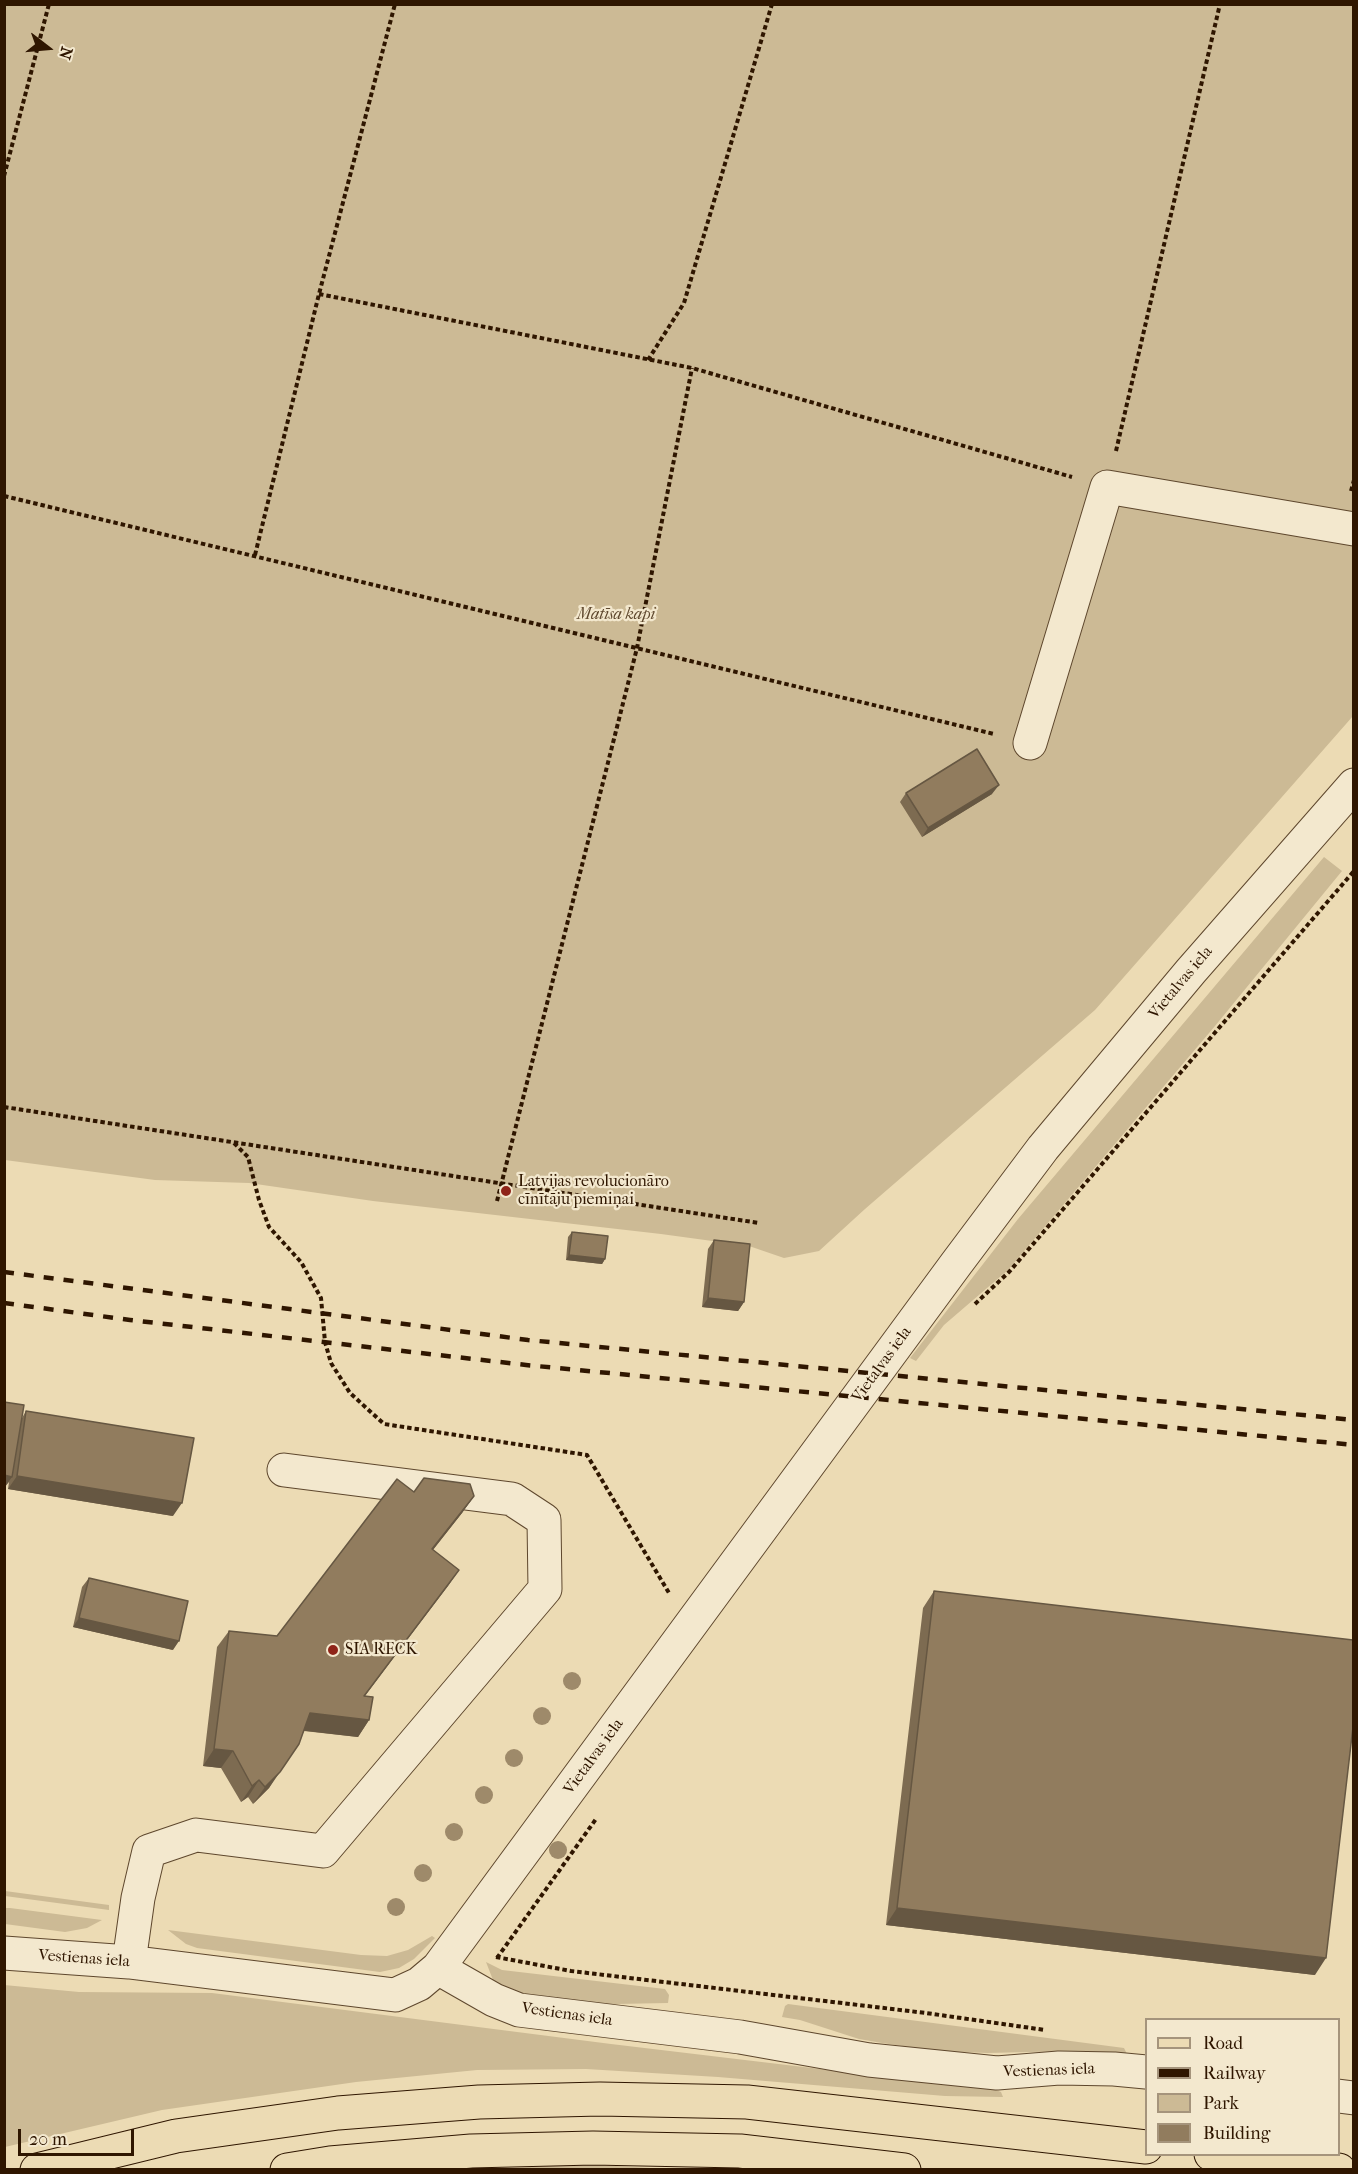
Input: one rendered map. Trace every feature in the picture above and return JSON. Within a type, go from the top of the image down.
[{"type":"main road","points":[[37,2169],[176,2136],[338,2114],[479,2102],[589,2099],[747,2102],[1145,2147]]},
{"type":"main road","points":[[287,2169],[471,2151],[593,2148],[740,2151],[904,2169]]},
{"type":"main road","points":[[1227,2156],[1339,2169]]},
{"type":"street","points":[[1030,743],[1107,488],[1353,529]]},
{"type":"street","name":"Vietalvas iela","points":[[438,1968],[1043,1148],[1191,970],[1353,785]]},
{"type":"street","points":[[129,1962],[138,1899],[149,1851],[196,1835],[323,1851],[545,1589],[544,1520],[512,1499],[284,1470]]},
{"type":"street","name":"Vestienas iela","points":[[4,1953],[129,1962],[395,1995],[419,1984],[438,1968],[494,2001],[519,2010],[740,2037],[869,2060],[998,2073],[1059,2068],[1145,2072]]},
{"type":"path","points":[[4,176],[49,4]]},
{"type":"path","points":[[255,555],[319,294],[395,4]]},
{"type":"path","points":[[648,360],[684,303],[772,4]]},
{"type":"path","points":[[319,294],[692,368],[1107,488],[1220,4]]},
{"type":"path","points":[[497,1202],[637,648],[692,368]]},
{"type":"path","points":[[4,496],[1030,743]]},
{"type":"path","points":[[967,1311],[1009,1272],[1353,871]]},
{"type":"path","points":[[4,1107],[759,1223]]},
{"type":"path","points":[[233,1142],[248,1157],[259,1200],[269,1227],[301,1262],[321,1298],[331,1363],[350,1393],[384,1424]]},
{"type":"path","points":[[600,1815],[497,1958],[571,1971],[926,2013],[1054,2031]]},
{"type":"green space","name":"Matīsa kapi","points":[[5,5],[1353,5],[1353,716],[1095,1010],[819,1251],[784,1258],[749,1246],[661,1234],[373,1201],[249,1183],[155,1180],[5,1160]]},
{"type":"green space","points":[[1324,857],[1342,871],[1215,1026],[1008,1270],[944,1325],[916,1361],[910,1358],[1018,1219]]},
{"type":"green space","points":[[5,1891],[109,1905],[109,1910],[5,1896]]},
{"type":"green space","points":[[5,1908],[102,1920],[87,1928],[65,1932],[5,1924]]},
{"type":"green space","points":[[168,1930],[361,1955],[387,1956],[408,1950],[432,1936],[435,1938],[414,1959],[399,1968],[380,1972],[197,1948],[186,1944]]},
{"type":"green space","points":[[486,1962],[502,1970],[665,1989],[669,1995],[668,2003],[565,2005],[500,1989],[493,1980]]},
{"type":"green space","points":[[4,1985],[79,1992],[212,1993],[996,2090],[1001,2092],[1003,2097],[945,2096],[718,2077],[586,2069],[477,2070],[356,2082],[162,2110],[5,2147]]},
{"type":"green space","points":[[788,2004],[1124,2048],[1128,2056],[1072,2051],[987,2053],[937,2051],[882,2043],[859,2039],[800,2020],[782,2017],[785,2006]]},
{"type":"green space","points":[[582,2164],[668,2169],[479,2170]]},
{"type":"building","points":[[977,749],[999,785],[928,828],[906,793]]},
{"type":"building","points":[[572,1232],[608,1236],[605,1259],[569,1255]]},
{"type":"building","points":[[714,1240],[750,1244],[744,1302],[708,1298]]},
{"type":"building","points":[[4,1402],[24,1405],[12,1477],[4,1475]]},
{"type":"building","points":[[26,1411],[194,1438],[182,1503],[17,1476]]},
{"type":"building","name":"SIA RECK","points":[[424,1478],[470,1484],[474,1496],[432,1549],[459,1570],[364,1696],[373,1697],[369,1720],[310,1713],[299,1744],[280,1772],[265,1787],[259,1780],[252,1786],[233,1751],[214,1749],[229,1631],[277,1636],[397,1479],[414,1492]]},
{"type":"building","points":[[89,1578],[188,1601],[179,1641],[79,1618]]},
{"type":"building","points":[[934,1591],[1353,1640],[1353,1727],[1326,1958],[897,1908]]},
{"type":"railway","points":[[4,1272],[528,1340],[1354,1420]]},
{"type":"railway","points":[[4,1303],[130,1320],[526,1365],[1354,1445]]},
{"type":"place","name":"Latvijas revolucionāro cīnītāju piemiņai","points":[[506,1191]]},
{"type":"place","name":"SIA RECK","points":[[333,1650]]}]
